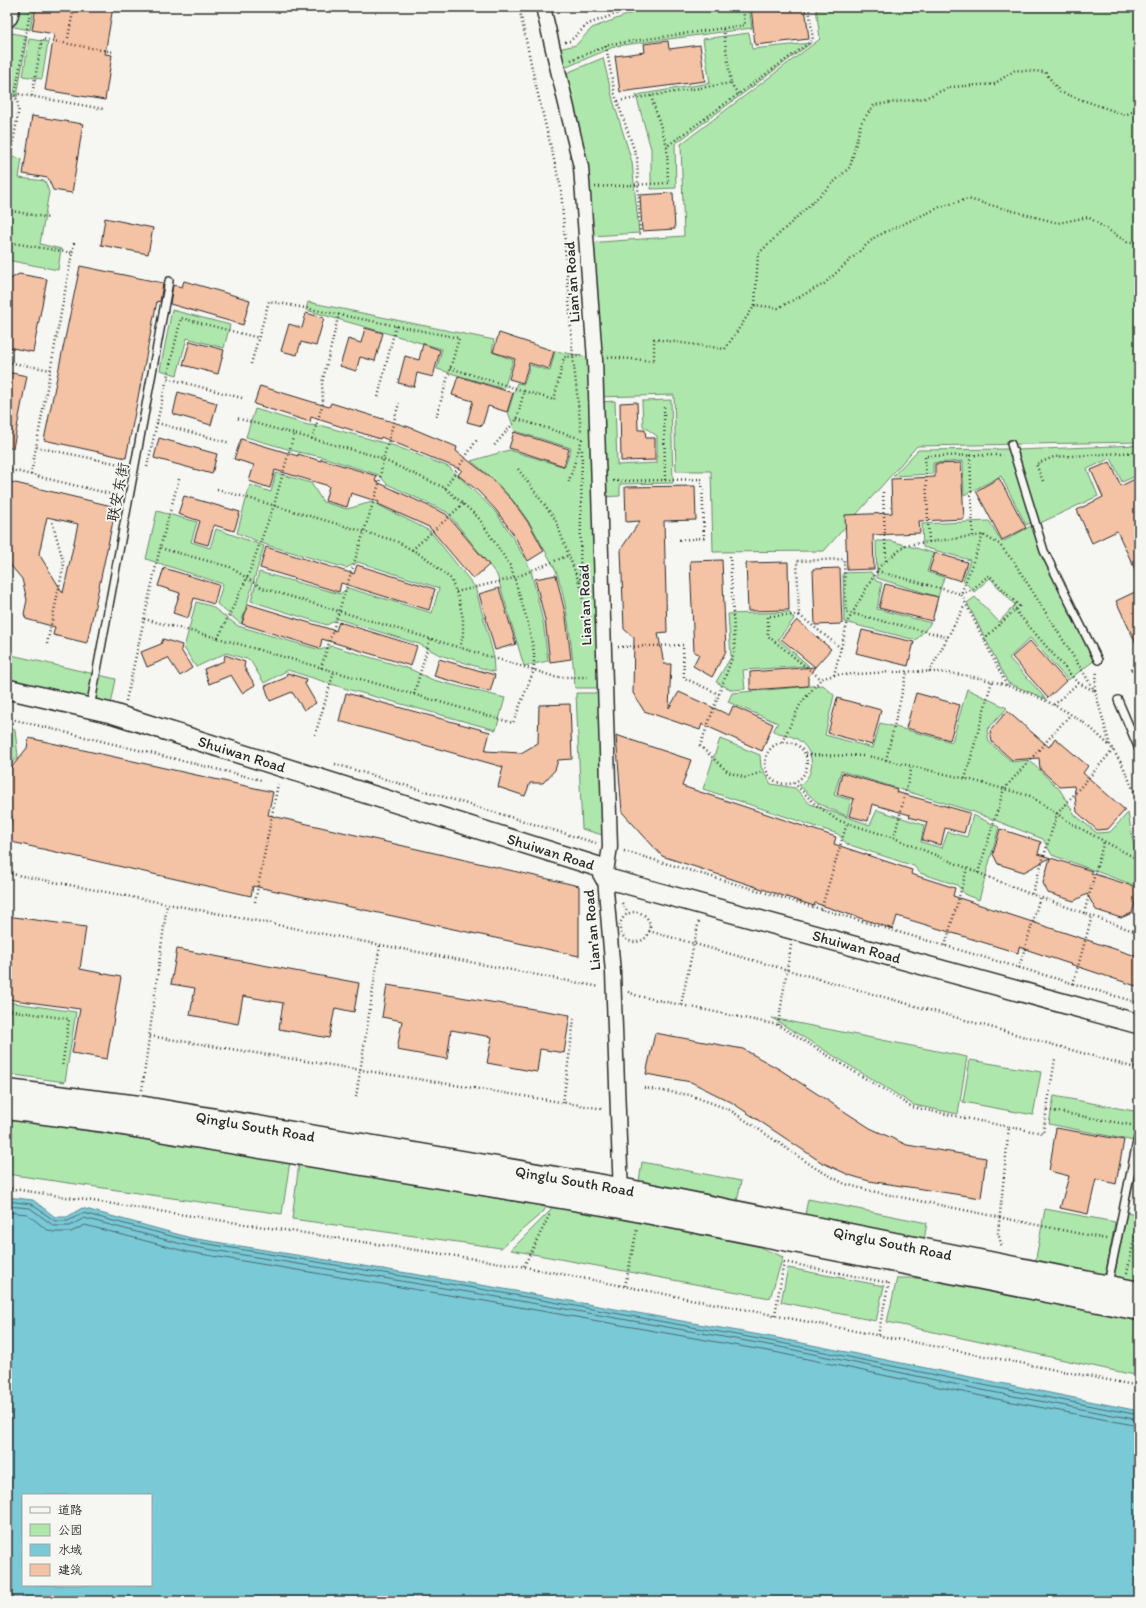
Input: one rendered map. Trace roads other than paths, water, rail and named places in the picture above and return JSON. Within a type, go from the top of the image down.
[{"type":"highway","name":"Qinglu South Road","points":[[7,1091],[140,1107],[626,1202],[1007,1266],[1119,1292],[1139,1309]]},
{"type":"highway","name":"Qinglu South Road","points":[[7,1108],[99,1120],[553,1196],[626,1202],[788,1240],[894,1260],[1119,1292]]},
{"type":"main road","points":[[7,16],[9,7]]},
{"type":"street","name":"Lian'an Road","points":[[543,7],[581,167],[595,356],[610,847],[605,878],[610,988],[626,1202]]},
{"type":"street","name":"Shuiwan Road","points":[[7,689],[90,708],[125,705],[599,867],[605,878],[1139,1024]]},
{"type":"lane","name":"联安东街","points":[[90,708],[136,467],[169,281]]},
{"type":"lane","points":[[1011,444],[1044,551],[1098,660]]},
{"type":"lane","points":[[1118,700],[1139,749]]},
{"type":"lane","points":[[1119,1292],[1117,1241],[1139,1132]]},
{"type":"water","points":[[7,1197],[33,1200],[55,1217],[67,1217],[82,1208],[191,1238],[487,1286],[782,1339],[1139,1411],[1139,1601],[7,1601]]}]
